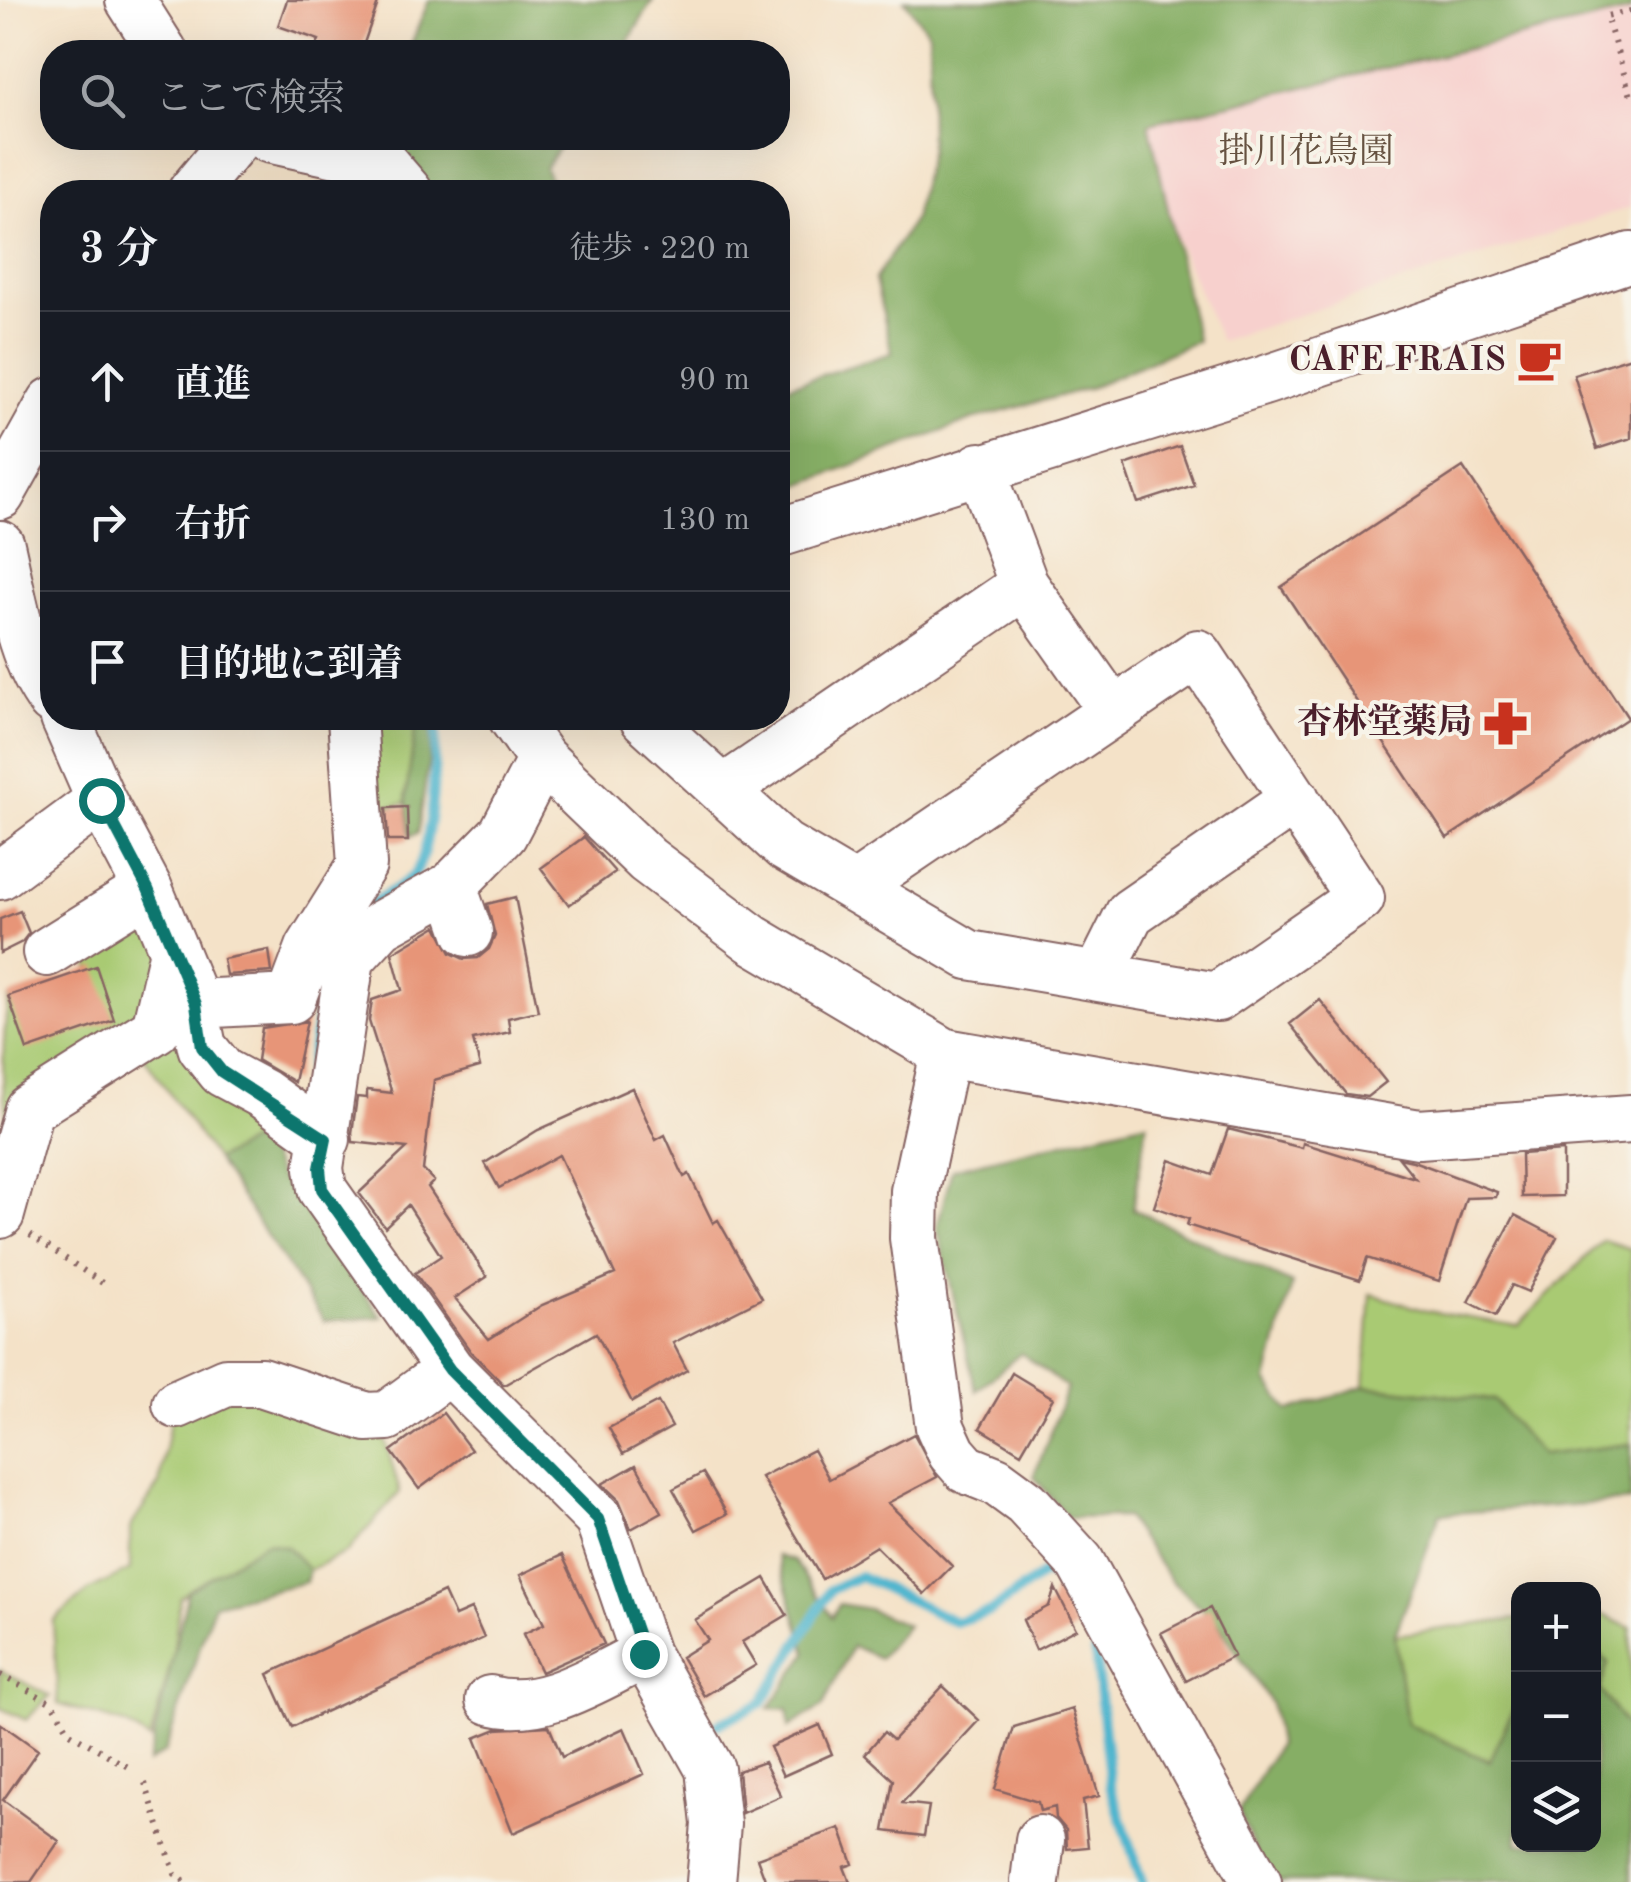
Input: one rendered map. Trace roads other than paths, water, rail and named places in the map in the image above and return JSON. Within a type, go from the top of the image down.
[{"type":"street","points":[[130,0],[155,40]]},
{"type":"street","points":[[202,180],[227,150]]},
{"type":"street","points":[[309,150],[377,170]]},
{"type":"street","points":[[790,529],[1266,380],[1631,258]]},
{"type":"street","points":[[0,495],[40,423]]},
{"type":"street","points":[[980,467],[1024,585],[1112,710]]},
{"type":"street","points":[[0,545],[40,685]]},
{"type":"street","points":[[723,790],[1024,585]]},
{"type":"street","points":[[657,730],[784,846],[969,955],[1217,996],[1360,898],[1198,654],[856,886]]},
{"type":"street","points":[[63,730],[148,889],[196,1004],[202,1047],[222,1072],[326,1139]]},
{"type":"street","points":[[196,1004],[291,999],[310,948],[362,866],[353,730]]},
{"type":"street","points":[[522,730],[542,759],[648,860],[752,939],[946,1053],[1419,1134],[1631,1119]]},
{"type":"street","points":[[542,759],[503,834],[452,886],[380,924],[350,958],[320,1168],[322,1189],[450,1370],[598,1519],[644,1654],[710,1769],[716,1824],[711,1882]]},
{"type":"street","points":[[1099,975],[1130,913],[1295,799]]},
{"type":"street","points":[[0,875],[101,800]]},
{"type":"street","points":[[452,886],[468,932]]},
{"type":"street","points":[[47,952],[148,889]]},
{"type":"street","points":[[8,1220],[30,1110],[156,1029],[174,951]]},
{"type":"street","points":[[946,1053],[915,1191],[914,1238],[940,1427],[952,1453],[966,1468],[996,1480],[1026,1503],[1080,1562],[1256,1882]]},
{"type":"street","points":[[177,1404],[226,1382],[261,1382],[367,1417],[387,1416],[450,1370]]},
{"type":"street","points":[[490,1700],[508,1705],[562,1694],[644,1654]]},
{"type":"waterway","points":[[354,917],[416,872],[430,819],[436,730]]},
{"type":"waterway","points":[[305,1100],[319,1010]]},
{"type":"waterway","points":[[718,1724],[762,1703],[830,1590],[860,1576],[955,1622],[991,1611],[1043,1574],[1059,1574],[1069,1582]]},
{"type":"waterway","points":[[1095,1652],[1110,1785],[1142,1882]]},
{"type":"place","name":"CAFE FRAIS","points":[[1539,360]]},
{"type":"place","name":"杏林堂薬局","points":[[1505,723]]},
{"type":"park label","name":"掛川花鳥園","points":[[1306,152]]}]
